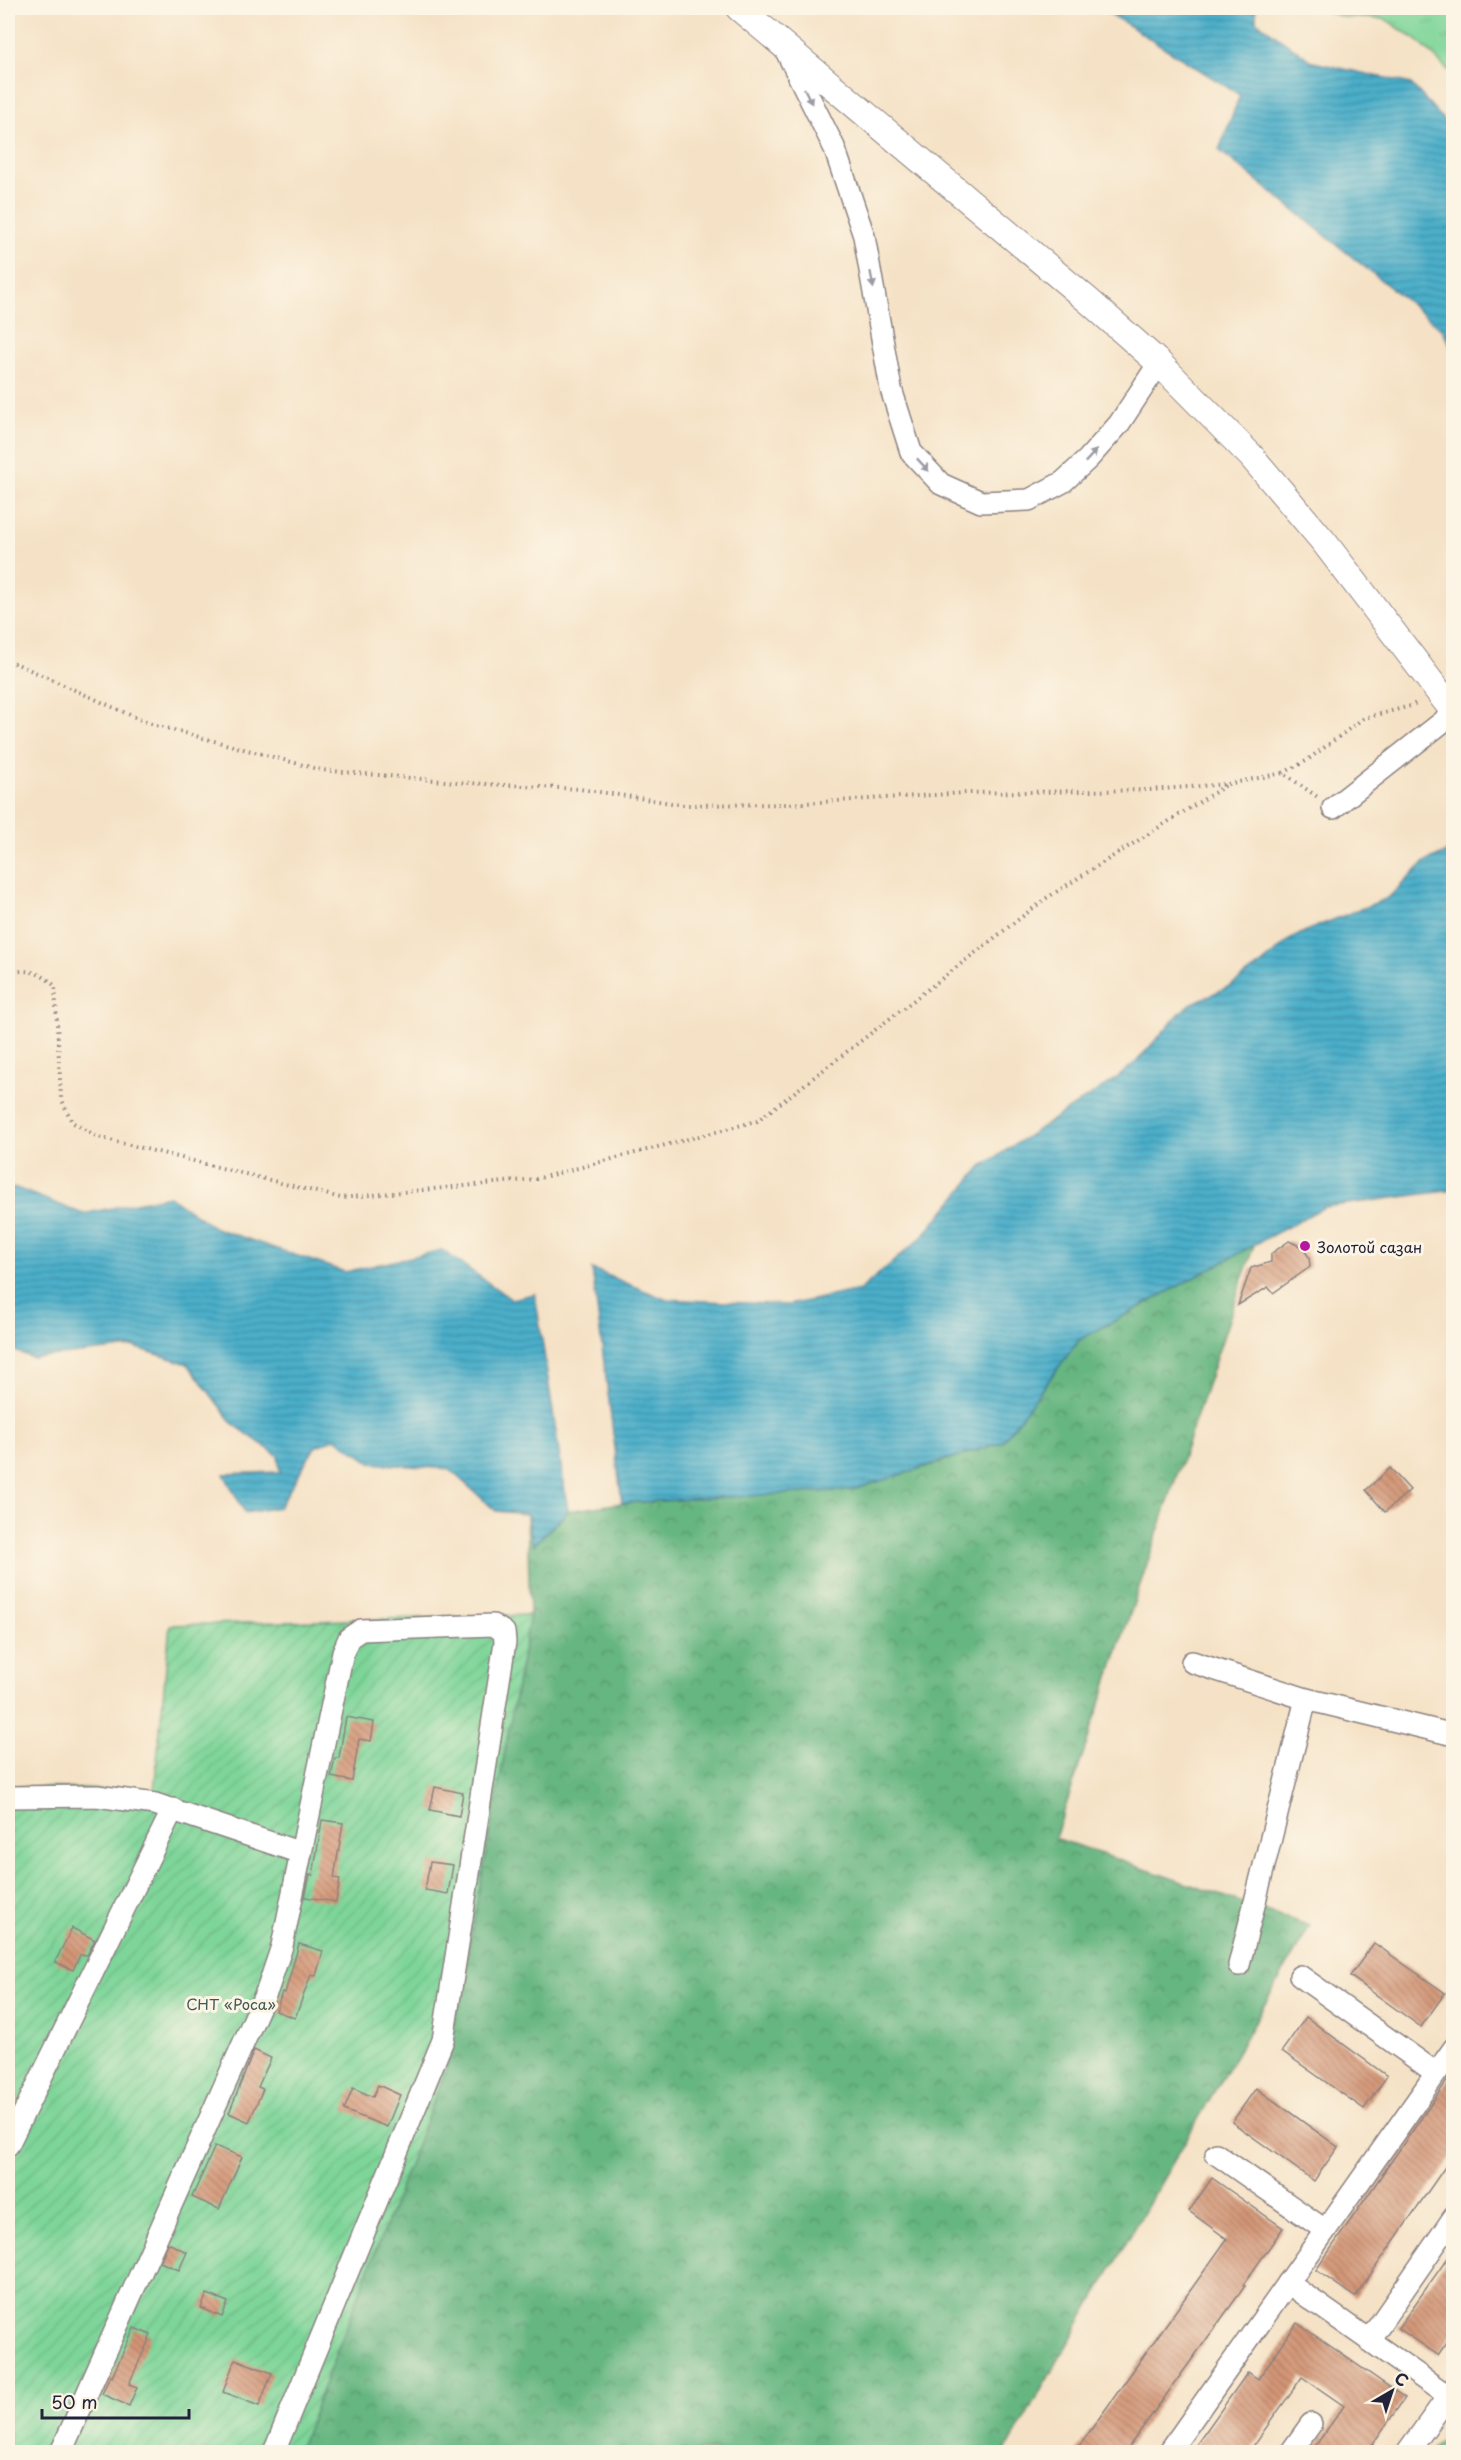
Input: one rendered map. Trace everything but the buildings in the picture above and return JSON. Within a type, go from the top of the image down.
[{"type":"main road","points":[[739,8],[1090,302],[1159,363],[1251,456],[1324,542],[1454,713]]},
{"type":"street","points":[[783,44],[834,147],[864,236],[891,389],[911,452],[941,484],[981,502],[1029,500],[1063,482],[1088,459],[1119,423],[1159,363]]},
{"type":"street","points":[[1333,808],[1454,713]]},
{"type":"street","points":[[61,2452],[268,1988],[282,1946],[343,1652],[349,1638],[361,1630],[493,1625],[504,1632],[505,1642],[443,2040],[274,2452]]},
{"type":"street","points":[[1192,1662],[1306,1699],[1454,1735]]},
{"type":"street","points":[[1239,1965],[1306,1699]]},
{"type":"street","points":[[8,1797],[97,1796],[134,1800],[173,1809],[301,1853]]},
{"type":"street","points":[[8,2145],[173,1809]]},
{"type":"street","points":[[1300,1976],[1436,2073]]},
{"type":"street","points":[[1169,2452],[1454,2048]]},
{"type":"street","points":[[1216,2154],[1325,2230]]},
{"type":"street","points":[[1369,2340],[1454,2217]]},
{"type":"street","points":[[1288,2283],[1369,2340],[1451,2392],[1408,2452]]},
{"type":"street","points":[[1291,2452],[1311,2424]]},
{"type":"path","points":[[8,660],[148,723],[321,770],[466,783],[580,789],[684,805],[789,804],[966,793],[1149,790],[1228,784],[1283,773],[1306,761],[1364,718],[1411,706],[1438,690]]},
{"type":"path","points":[[1283,773],[1333,808]]},
{"type":"path","points":[[8,974],[17,970],[42,974],[55,986],[61,1098],[72,1122],[98,1137],[340,1198],[536,1179],[757,1121],[1045,899],[1228,784]]},
{"type":"green space","points":[[1317,8],[1453,8],[1453,75],[1418,41],[1385,19],[1343,17]]},
{"type":"green space","points":[[1254,1245],[1055,1838],[1310,1926],[1005,2452],[298,2452],[446,2069],[530,1615],[527,1513],[534,1545],[568,1511],[622,1503],[852,1490],[1002,1442],[1079,1340]]},
{"type":"green space","name":"СНТ «Роса»","points":[[530,1615],[446,2069],[298,2452],[8,2452],[8,1786],[154,1792],[170,1625]]},
{"type":"green space","points":[[1453,2429],[1453,2452],[1436,2452],[1433,2449]]},
{"type":"water","points":[[1101,8],[1256,8],[1256,21],[1313,62],[1411,84],[1453,130],[1453,350],[1442,329],[1219,150],[1240,95]]},
{"type":"water","points":[[1453,850],[1453,1190],[1324,1207],[1079,1340],[1002,1442],[852,1490],[622,1503],[592,1269],[665,1299],[788,1305],[860,1290],[922,1237],[982,1166],[1117,1078],[1138,1060],[1179,1014],[1191,1004],[1230,986],[1263,963],[1289,940],[1388,898],[1425,862]]},
{"type":"water","points":[[16,1188],[83,1214],[169,1196],[215,1228],[345,1272],[442,1250],[511,1299],[535,1294],[568,1511],[533,1545],[527,1514],[496,1511],[449,1469],[372,1463],[335,1438],[315,1447],[279,1507],[245,1513],[224,1474],[280,1472],[278,1456],[232,1423],[188,1364],[134,1347],[32,1358],[8,1348],[8,1189]]},
{"type":"place","name":"Золотой сазан","points":[[1305,1246]]}]
